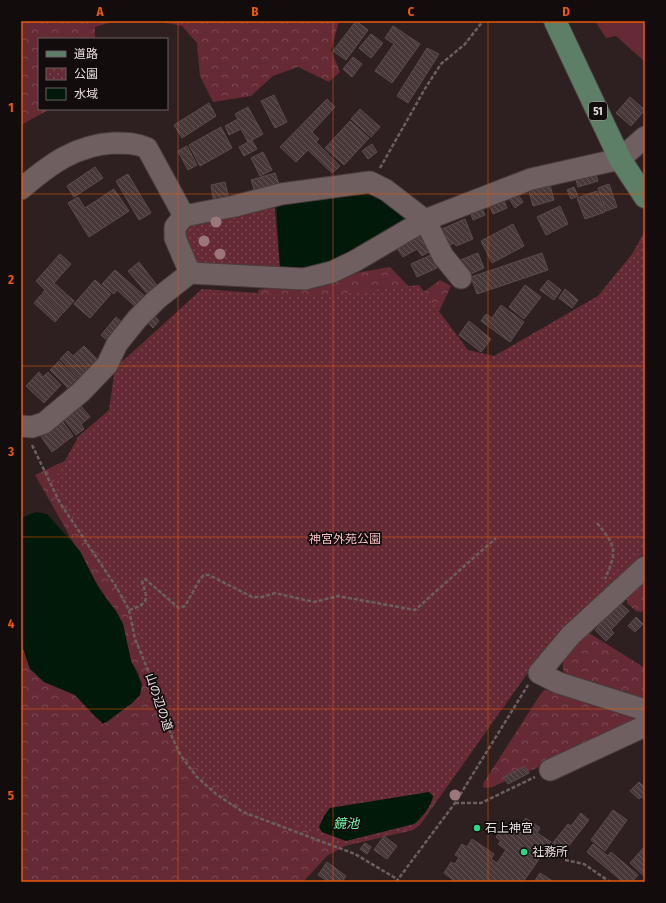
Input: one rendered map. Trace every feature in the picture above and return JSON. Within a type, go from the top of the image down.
[{"type":"main road","name":"51","points":[[555,21],[620,159],[645,198]]},
{"type":"street","points":[[22,426],[32,427],[44,423],[97,378],[107,366],[117,344],[137,319],[162,295],[190,273],[304,279],[332,272],[355,261],[425,220],[531,180],[620,159],[645,137]]},
{"type":"street","points":[[21,189],[42,170],[58,159],[84,147],[100,144],[138,144],[147,148],[152,154],[184,216]]},
{"type":"street","points":[[190,273],[175,238],[175,227],[184,216],[235,206],[281,194],[370,182],[386,190],[425,220],[443,256],[461,278]]},
{"type":"street","points":[[645,567],[571,635],[539,673],[559,683],[645,710]]},
{"type":"street","points":[[550,770],[645,726]]},
{"type":"path","points":[[370,182],[380,168],[426,87],[442,64],[465,44],[483,21]]},
{"type":"path","name":"山の辺の道","points":[[22,426],[60,503],[117,588],[129,610],[135,639],[158,694],[171,735],[181,756],[197,777],[216,794],[243,812],[355,854],[397,881]]},
{"type":"path","points":[[597,523],[608,536],[613,546],[614,558],[603,583],[608,588],[608,601]]},
{"type":"path","points":[[129,610],[140,606],[147,600],[147,595],[142,582],[145,579],[179,608],[185,606],[200,579],[204,575],[209,575],[252,597],[262,597],[275,593],[314,602],[338,596],[415,610],[496,538]]},
{"type":"path","points":[[397,881],[455,803],[525,689],[539,673]]},
{"type":"path","points":[[455,803],[481,803],[550,770]]},
{"type":"path","points":[[565,860],[584,864],[610,882]]},
{"type":"green space","points":[[21,21],[115,21],[95,27],[95,38],[38,38],[38,110],[48,110],[21,125]]},
{"type":"green space","points":[[156,21],[339,21],[331,50],[340,72],[329,82],[298,67],[273,76],[251,96],[213,102],[200,76],[197,43],[182,26]]},
{"type":"green space","points":[[595,21],[645,21],[645,62],[616,36],[606,38]]},
{"type":"green space","points":[[274,201],[280,268],[198,268],[178,234],[183,223]]},
{"type":"green space","name":"神宮外苑公園","points":[[643,234],[645,234],[645,553],[536,661],[420,825],[413,830],[345,846],[327,856],[303,882],[21,882],[21,642],[30,669],[75,695],[96,718],[106,723],[140,695],[139,674],[131,661],[123,624],[93,577],[35,475],[81,453],[259,340],[258,290],[390,267],[418,296],[440,280],[451,286],[437,316],[469,359],[502,360],[613,290]]},
{"type":"green space","name":"神宮外苑公園","points":[[645,238],[645,550],[532,667],[419,824],[414,828],[344,844],[244,808],[203,776],[178,742],[156,680],[142,650],[130,608],[119,586],[68,510],[53,483],[78,437],[109,410],[115,368],[202,289],[310,297],[419,285],[468,350],[494,356],[598,296]]},
{"type":"green space","points":[[645,579],[645,609],[641,612],[636,611],[627,603],[627,597]]},
{"type":"green space","points":[[589,633],[645,668],[645,701],[568,678],[564,672],[564,659]]},
{"type":"green space","points":[[552,689],[639,717],[598,742],[492,787],[483,787],[484,782],[540,695],[544,690]]},
{"type":"water","points":[[362,189],[383,194],[414,218],[344,258],[286,272],[280,267],[276,200]]},
{"type":"water","points":[[36,512],[47,514],[80,551],[99,589],[116,611],[123,624],[131,661],[142,684],[140,695],[132,703],[103,724],[75,695],[44,682],[30,669],[21,642],[21,518]]},
{"type":"water","name":"鏡池","points":[[429,792],[433,796],[431,803],[423,815],[414,824],[346,841],[322,832],[319,827],[330,808]]},
{"type":"building","points":[[356,21],[368,30],[346,60],[333,51]]},
{"type":"building","points":[[393,26],[420,44],[392,83],[375,71],[394,44],[385,38]]},
{"type":"building","points":[[371,34],[383,43],[371,58],[359,48]]},
{"type":"building","points":[[427,48],[439,54],[408,103],[397,96]]},
{"type":"building","points":[[353,57],[362,64],[352,77],[343,69]]},
{"type":"building","points":[[274,95],[287,122],[275,128],[261,101]]},
{"type":"building","points":[[630,97],[645,110],[631,126],[616,113]]},
{"type":"building","points":[[327,99],[335,107],[312,132],[319,139],[316,142],[340,166],[332,173],[308,150],[296,162],[280,147]]},
{"type":"building","points":[[209,103],[216,116],[182,138],[174,125]]},
{"type":"building","points":[[248,107],[263,134],[248,142],[241,129],[229,135],[225,126],[238,119],[235,114]]},
{"type":"building","points":[[360,109],[380,127],[371,137],[351,119]]},
{"type":"building","points":[[350,121],[369,138],[344,165],[325,148]]},
{"type":"building","points":[[221,127],[232,148],[200,166],[189,145]]},
{"type":"building","points":[[252,140],[257,149],[244,156],[239,147]]},
{"type":"building","points":[[372,144],[377,152],[368,159],[362,151]]},
{"type":"building","points":[[187,146],[197,165],[188,170],[178,151]]},
{"type":"building","points":[[263,152],[272,170],[260,176],[251,158]]},
{"type":"building","points":[[95,167],[103,178],[74,197],[67,186]]},
{"type":"building","points":[[595,170],[598,181],[578,187],[575,176]]},
{"type":"building","points":[[275,173],[279,184],[255,192],[251,180]]},
{"type":"building","points":[[128,174],[151,213],[139,220],[116,181]]},
{"type":"building","points":[[225,182],[229,200],[214,203],[211,185]]},
{"type":"building","points":[[609,184],[617,207],[606,211],[598,188]]},
{"type":"building","points":[[550,185],[554,200],[533,206],[529,191]]},
{"type":"building","points":[[574,187],[578,196],[571,199],[567,190]]},
{"type":"building","points":[[114,189],[129,211],[89,237],[68,203],[78,197],[85,208]]},
{"type":"building","points":[[597,191],[605,212],[585,219],[577,198]]},
{"type":"building","points":[[516,192],[523,202],[515,208],[508,197]]},
{"type":"building","points":[[502,196],[507,208],[493,214],[488,203]]},
{"type":"building","points":[[481,206],[485,215],[473,220],[470,211]]},
{"type":"building","points":[[560,206],[568,224],[546,235],[537,217]]},
{"type":"building","points":[[465,219],[473,239],[456,246],[454,243],[442,248],[435,232]]},
{"type":"building","points":[[513,224],[524,246],[492,263],[481,241]]},
{"type":"building","points":[[423,232],[433,249],[422,256],[417,249],[403,257],[397,248]]},
{"type":"building","points":[[478,253],[484,268],[464,277],[458,261]]},
{"type":"building","points":[[542,253],[548,270],[477,294],[471,277]]},
{"type":"building","points":[[60,254],[71,264],[54,283],[74,301],[63,313],[42,294],[45,290],[36,281]]},
{"type":"building","points":[[431,255],[437,268],[417,277],[411,264]]},
{"type":"building","points":[[139,262],[159,288],[149,296],[128,271]]},
{"type":"building","points":[[115,270],[147,298],[138,309],[117,290],[114,294],[102,284]]},
{"type":"building","points":[[95,280],[111,294],[90,318],[74,304]]},
{"type":"building","points":[[548,280],[561,290],[554,300],[540,290]]},
{"type":"building","points":[[525,285],[541,297],[524,319],[509,307]]},
{"type":"building","points":[[565,289],[578,300],[572,308],[559,298]]},
{"type":"building","points":[[41,295],[62,314],[55,322],[34,303]]},
{"type":"building","points":[[501,305],[524,322],[510,342],[481,321],[486,314],[492,318]]},
{"type":"building","points":[[153,314],[159,321],[153,328],[146,320]]},
{"type":"building","points":[[116,317],[124,324],[108,341],[101,335]]},
{"type":"building","points":[[469,321],[491,339],[481,352],[459,335]]},
{"type":"building","points":[[84,346],[98,360],[79,379],[60,359],[68,351],[73,356]]},
{"type":"building","points":[[59,361],[79,381],[70,390],[50,370]]},
{"type":"building","points":[[39,372],[43,377],[48,372],[61,385],[44,403],[26,386]]},
{"type":"building","points":[[80,405],[90,417],[81,424],[84,429],[76,435],[63,418]]},
{"type":"building","points":[[61,419],[73,436],[52,452],[40,435]]},
{"type":"building","points":[[620,603],[629,611],[611,630],[614,633],[606,641],[595,630]]},
{"type":"building","points":[[636,617],[643,624],[635,632],[628,626]]},
{"type":"building","points":[[525,766],[529,773],[508,784],[504,777]]},
{"type":"building","points":[[639,782],[645,788],[645,800],[641,797],[639,799],[630,791]]},
{"type":"building","points":[[613,810],[627,820],[605,851],[591,840]]},
{"type":"building","points":[[581,813],[589,820],[563,853],[552,844],[568,824],[571,826]]},
{"type":"building","name":"社務所","points":[[526,818],[540,828],[537,833],[551,842],[523,882],[456,882],[444,873],[451,862],[455,864],[459,857],[455,855],[462,844],[467,847],[472,839],[494,854],[491,859],[497,863],[506,850],[498,844],[501,841],[496,837],[502,828],[506,830],[509,827],[516,832]]},
{"type":"building","points":[[384,836],[397,846],[387,859],[374,850]]},
{"type":"building","points":[[365,843],[371,847],[367,854],[360,849]]},
{"type":"building","points":[[593,844],[608,856],[611,852],[638,875],[632,882],[623,882],[587,852]]},
{"type":"building","points":[[645,846],[645,877],[630,863]]},
{"type":"building","points":[[327,862],[346,876],[342,882],[329,882],[318,875]]},
{"type":"building","points":[[540,873],[554,882],[534,882]]},
{"type":"place","name":"石上神宮","points":[[477,828]]},
{"type":"place","name":"社務所","points":[[524,852]]}]
